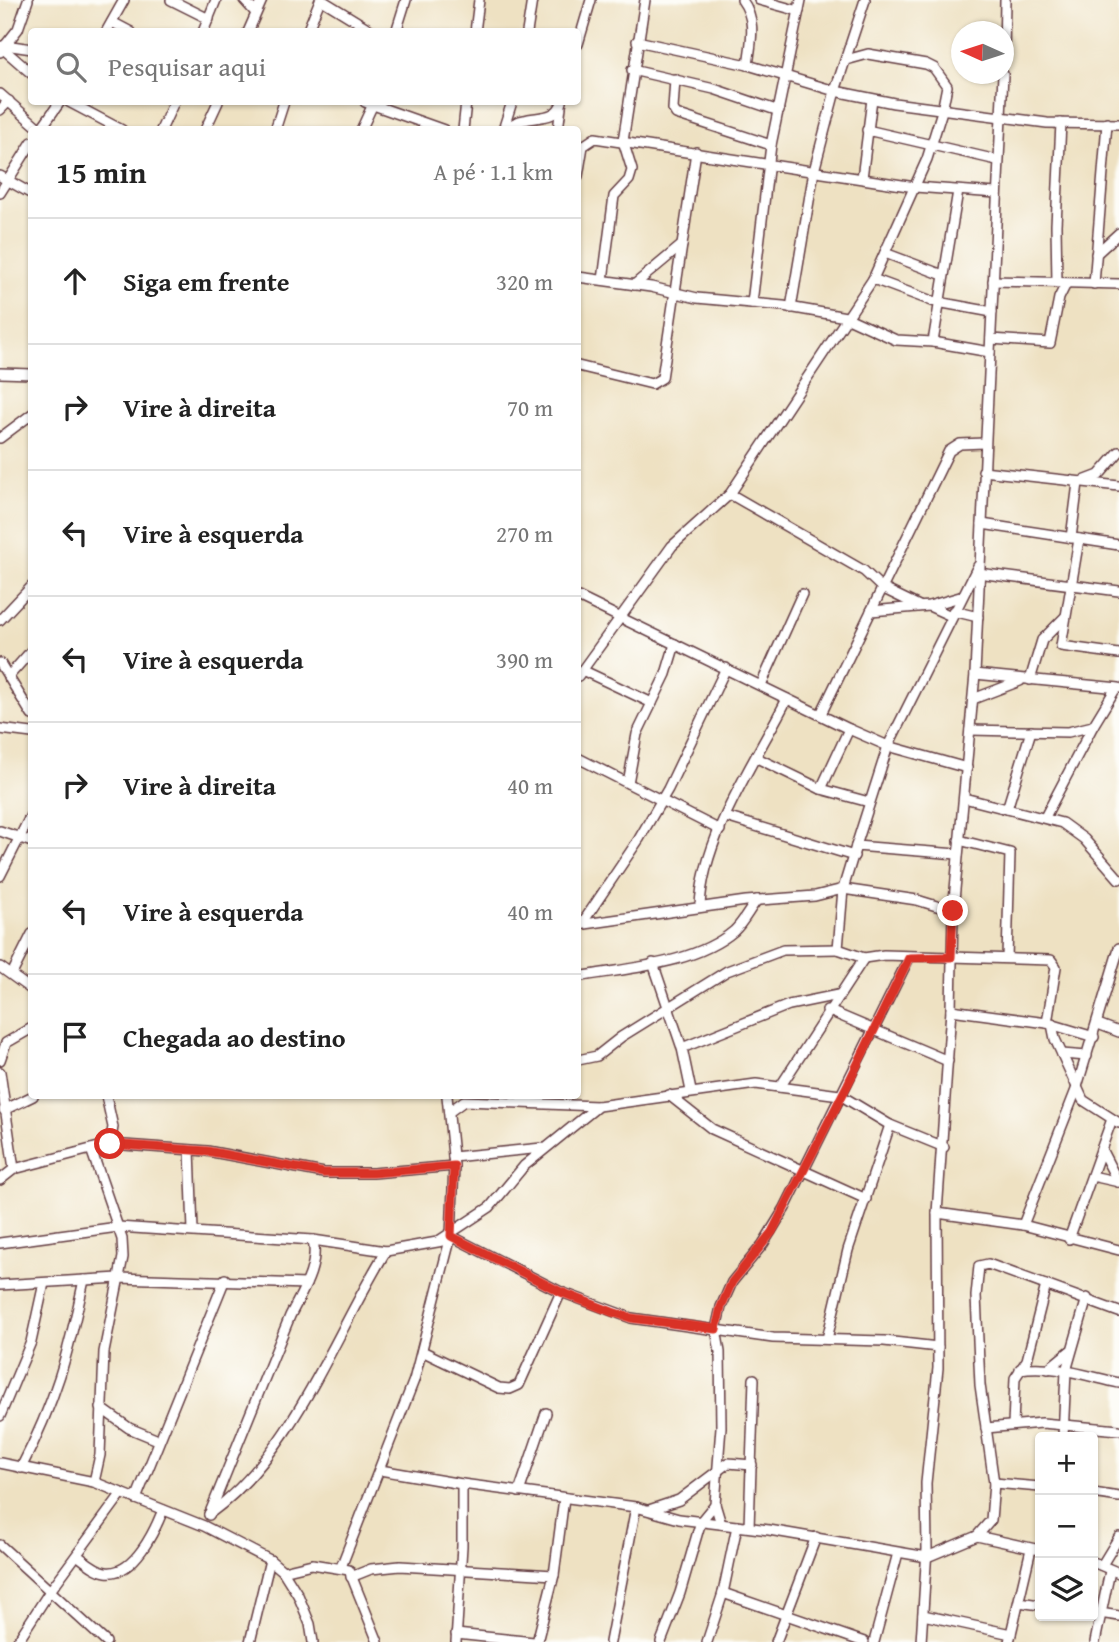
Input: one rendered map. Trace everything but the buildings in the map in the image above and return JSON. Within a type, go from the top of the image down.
[{"type":"street","points":[[2,48],[25,15],[28,0]]},
{"type":"street","points":[[108,28],[124,0]]},
{"type":"street","points":[[171,0],[209,19]]},
{"type":"street","points":[[205,28],[216,0]]},
{"type":"street","points":[[244,0],[255,12]]},
{"type":"street","points":[[249,28],[262,0]]},
{"type":"street","points":[[309,28],[321,0],[367,28]]},
{"type":"street","points":[[398,28],[406,0]]},
{"type":"street","points":[[476,28],[479,0]]},
{"type":"street","points":[[528,28],[532,0]]},
{"type":"street","points":[[581,34],[591,0]]},
{"type":"street","points":[[603,281],[614,196],[629,180],[632,170],[623,141],[632,69],[645,0]]},
{"type":"street","points":[[742,0],[749,10],[752,27],[748,65]]},
{"type":"street","points":[[760,0],[799,11]]},
{"type":"street","points":[[752,303],[771,145],[801,0]]},
{"type":"street","points":[[791,308],[814,171],[835,91],[865,0]]},
{"type":"street","points":[[1004,21],[1005,0]]},
{"type":"street","points":[[112,22],[123,28]]},
{"type":"street","points":[[637,41],[748,65],[835,91],[942,111],[1061,123],[1119,124]]},
{"type":"street","points":[[2,48],[28,49]]},
{"type":"street","points":[[2,48],[28,71]]},
{"type":"street","points":[[581,672],[673,546],[730,494],[780,422],[873,279],[915,187],[932,146],[947,86],[934,68],[868,54],[846,60]]},
{"type":"street","points":[[632,69],[675,79],[779,111]]},
{"type":"street","points":[[675,79],[673,109],[676,114],[771,145]]},
{"type":"street","points":[[921,1642],[927,1557],[926,1483],[937,1378],[937,1213],[944,1147],[957,854],[975,674],[997,160],[1003,84]]},
{"type":"street","points":[[0,94],[37,126]]},
{"type":"street","points":[[862,178],[873,99]]},
{"type":"street","points":[[0,110],[9,101]]},
{"type":"street","points":[[42,126],[59,105]]},
{"type":"street","points":[[75,105],[114,126]]},
{"type":"street","points":[[163,126],[171,105]]},
{"type":"street","points":[[207,126],[217,105]]},
{"type":"street","points":[[276,126],[283,105]]},
{"type":"street","points":[[362,126],[369,105]]},
{"type":"street","points":[[375,105],[433,126]]},
{"type":"street","points":[[463,126],[466,105]]},
{"type":"street","points":[[504,126],[511,105]]},
{"type":"street","points":[[511,126],[524,120],[548,117],[561,105]]},
{"type":"street","points":[[559,126],[562,105]]},
{"type":"street","points":[[990,340],[1050,342],[1061,283],[1056,225],[1061,123]]},
{"type":"street","points":[[1094,284],[1107,123]]},
{"type":"street","points":[[867,130],[997,160]]},
{"type":"street","points":[[581,158],[583,146],[595,138],[915,187],[996,193]]},
{"type":"street","points":[[0,193],[4,177],[28,147]]},
{"type":"street","points":[[581,367],[652,384],[659,383],[696,152]]},
{"type":"street","points":[[4,177],[28,192]]},
{"type":"street","points":[[933,342],[958,191]]},
{"type":"street","points":[[1096,254],[1119,233]]},
{"type":"street","points":[[634,285],[682,245]]},
{"type":"street","points":[[885,253],[943,275]]},
{"type":"street","points":[[581,277],[697,298],[846,317],[896,340],[933,342],[990,352]]},
{"type":"street","points":[[873,279],[938,302],[992,312]]},
{"type":"street","points":[[993,282],[1119,284]]},
{"type":"street","points":[[0,373],[28,374]]},
{"type":"street","points":[[0,438],[28,417]]},
{"type":"street","points":[[821,715],[949,451],[960,444],[984,443]]},
{"type":"street","points":[[1078,483],[1098,475],[1119,452]]},
{"type":"street","points":[[983,471],[1119,486]]},
{"type":"street","points":[[1078,483],[1071,584],[1061,646],[1119,654]]},
{"type":"street","points":[[730,494],[864,571],[882,588],[924,606],[952,614],[978,617]]},
{"type":"street","points":[[982,524],[1119,545]]},
{"type":"street","points":[[979,568],[1119,591]]},
{"type":"street","points":[[838,949],[843,889],[888,746],[960,597],[979,568]]},
{"type":"street","points":[[0,620],[28,590]]},
{"type":"street","points":[[761,685],[802,594]]},
{"type":"street","points":[[871,611],[924,606],[960,597]]},
{"type":"street","points":[[581,599],[849,729],[888,746],[967,768]]},
{"type":"street","points":[[973,699],[1026,680],[1042,640],[1065,617]]},
{"type":"street","points":[[628,783],[632,749],[666,674],[675,644]]},
{"type":"street","points":[[8,677],[28,654]]},
{"type":"street","points":[[0,663],[28,707]]},
{"type":"street","points":[[581,922],[662,799],[726,668]]},
{"type":"street","points":[[581,673],[652,703]]},
{"type":"street","points":[[975,674],[1118,688],[1093,726],[1045,817]]},
{"type":"street","points":[[19,695],[28,695]]},
{"type":"street","points":[[700,907],[701,886],[720,830],[788,699]]},
{"type":"street","points":[[970,730],[1068,732],[1093,726]]},
{"type":"street","points":[[0,729],[28,732]]},
{"type":"street","points":[[821,789],[849,729]]},
{"type":"street","points":[[1007,808],[1031,731]]},
{"type":"street","points":[[1068,732],[1085,742]]},
{"type":"street","points":[[757,758],[821,789],[869,802]]},
{"type":"street","points":[[581,760],[720,830]]},
{"type":"street","points":[[964,799],[1062,823],[1084,839],[1119,879]]},
{"type":"street","points":[[726,817],[855,851],[957,854]]},
{"type":"street","points":[[0,876],[28,822]]},
{"type":"street","points":[[0,831],[28,841]]},
{"type":"street","points":[[959,840],[1010,853],[1007,958]]},
{"type":"street","points":[[581,925],[700,907],[814,896],[843,889],[917,900],[953,911]]},
{"type":"street","points":[[581,976],[653,963],[714,944],[735,930],[757,901]]},
{"type":"street","points":[[12,974],[28,942]]},
{"type":"street","points":[[581,1059],[597,1056],[621,1037],[727,971],[772,954],[804,948],[838,949],[864,958],[884,955],[909,958],[1044,959],[1054,963],[1049,1024],[1076,1090],[1089,1106],[1115,1121],[1101,1149],[1069,1239]]},
{"type":"street","points":[[1023,1225],[1076,1090],[1119,948]]},
{"type":"street","points":[[847,954],[854,971]]},
{"type":"street","points":[[780,1087],[827,1010],[864,958]]},
{"type":"street","points":[[721,1524],[715,1504],[721,1391],[716,1329],[721,1307],[732,1282],[772,1232],[823,1136],[839,1095],[909,958]]},
{"type":"street","points":[[653,963],[682,1048],[691,1091]]},
{"type":"street","points":[[0,967],[28,986]]},
{"type":"street","points":[[682,1048],[789,1005],[838,995]]},
{"type":"street","points":[[827,1010],[947,1061]]},
{"type":"street","points":[[951,1010],[1049,1024],[1094,1037]]},
{"type":"street","points":[[1098,1024],[1119,1032]]},
{"type":"street","points":[[0,1060],[6,1043],[28,1030]]},
{"type":"street","points":[[1062,1054],[1087,1056]]},
{"type":"street","points":[[0,1072],[14,1169]]},
{"type":"street","points":[[453,1099],[598,1106],[756,1084],[839,1095],[890,1125],[944,1147]]},
{"type":"street","points":[[669,1095],[712,1129],[866,1199]]},
{"type":"street","points":[[4,1110],[28,1098]]},
{"type":"street","points":[[107,1099],[113,1127],[110,1144]]},
{"type":"street","points":[[341,1567],[380,1470],[422,1351],[448,1237],[453,1161],[447,1099]]},
{"type":"street","points":[[449,1112],[464,1101]]},
{"type":"street","points":[[0,1243],[118,1227],[313,1240],[386,1251],[448,1237],[490,1206],[544,1147],[598,1106]]},
{"type":"street","points":[[827,1339],[848,1250],[890,1125]]},
{"type":"street","points":[[0,1180],[14,1169],[110,1144],[243,1156],[324,1173],[373,1173],[544,1147]]},
{"type":"street","points":[[91,1149],[118,1227],[123,1257],[104,1352],[100,1455],[94,1482]]},
{"type":"street","points":[[1101,1149],[1119,1182]]},
{"type":"street","points":[[190,1150],[193,1231]]},
{"type":"street","points":[[506,1153],[524,1166]]},
{"type":"street","points":[[1096,1165],[1106,1179]]},
{"type":"street","points":[[1092,1176],[1119,1182]]},
{"type":"street","points":[[937,1213],[1023,1225],[1119,1250]]},
{"type":"street","points":[[448,1237],[561,1292],[631,1318],[773,1338],[937,1347]]},
{"type":"street","points":[[313,1240],[317,1255]]},
{"type":"street","points":[[204,1526],[317,1255],[330,1242]]},
{"type":"street","points":[[209,1514],[230,1498],[256,1468],[309,1393],[359,1294],[386,1251]]},
{"type":"street","points":[[380,1470],[462,1484],[636,1507],[701,1521],[927,1557],[977,1536],[991,1520],[994,1483],[980,1373],[979,1266],[988,1264],[1087,1298],[1119,1312]]},
{"type":"street","points":[[0,1285],[119,1278],[225,1279],[306,1284]]},
{"type":"street","points":[[136,1499],[225,1279]]},
{"type":"street","points":[[22,1468],[48,1415],[63,1375],[84,1280]]},
{"type":"street","points":[[0,1416],[31,1342],[44,1283]]},
{"type":"street","points":[[1013,1425],[1013,1391],[1020,1369],[1027,1360],[1046,1286]]},
{"type":"street","points":[[422,1351],[499,1388],[510,1389],[519,1385],[561,1292]]},
{"type":"street","points":[[1063,1432],[1066,1371],[1087,1298]]},
{"type":"street","points":[[1048,1369],[1070,1351]]},
{"type":"street","points":[[1027,1360],[1035,1367]]},
{"type":"street","points":[[1020,1369],[1035,1367],[1066,1371],[1119,1383]]},
{"type":"street","points":[[749,1527],[754,1379]]},
{"type":"street","points":[[101,1408],[129,1428],[158,1440]]},
{"type":"street","points":[[519,1492],[546,1413]]},
{"type":"street","points":[[986,1428],[1064,1425],[1119,1430]]},
{"type":"street","points":[[648,1511],[679,1500],[718,1470],[734,1462],[752,1465]]},
{"type":"street","points":[[0,1463],[94,1482],[204,1526],[270,1560],[283,1571],[310,1624],[313,1642]]},
{"type":"street","points":[[994,1483],[1035,1487]]},
{"type":"street","points":[[462,1484],[461,1569],[456,1638],[536,1642],[554,1575],[564,1498]]},
{"type":"street","points":[[17,1642],[50,1591],[122,1493]]},
{"type":"street","points":[[1098,1494],[1119,1497]]},
{"type":"street","points":[[662,1642],[680,1593],[701,1521],[715,1504]]},
{"type":"street","points":[[610,1642],[636,1507]]},
{"type":"street","points":[[77,1555],[103,1572],[111,1572],[126,1565],[145,1547],[163,1510]]},
{"type":"street","points":[[707,1642],[723,1594],[737,1526]]},
{"type":"street","points":[[923,1615],[1010,1638],[1035,1550],[977,1536]]},
{"type":"street","points":[[1098,1604],[1106,1568],[1119,1537]]},
{"type":"street","points":[[776,1642],[816,1538]]},
{"type":"street","points":[[0,1545],[106,1642]]},
{"type":"street","points":[[874,1642],[898,1553]]},
{"type":"street","points":[[250,1642],[270,1560]]},
{"type":"street","points":[[283,1571],[312,1564],[349,1570],[378,1642]]},
{"type":"street","points":[[351,1577],[371,1569],[400,1566],[554,1575]]},
{"type":"street","points":[[723,1594],[786,1617],[829,1637],[864,1642]]},
{"type":"street","points":[[1019,1602],[1035,1604]]},
{"type":"street","points":[[1098,1613],[1119,1616]]},
{"type":"street","points":[[1095,1642],[1096,1621]]},
{"type":"route","points":[[110,1144],[207,1151],[324,1173],[373,1173],[454,1166],[451,1236],[561,1292],[612,1312],[631,1318],[716,1329],[721,1307],[732,1282],[748,1258],[772,1232],[817,1147],[839,1095],[848,1084],[909,958],[951,957],[953,911]]}]
